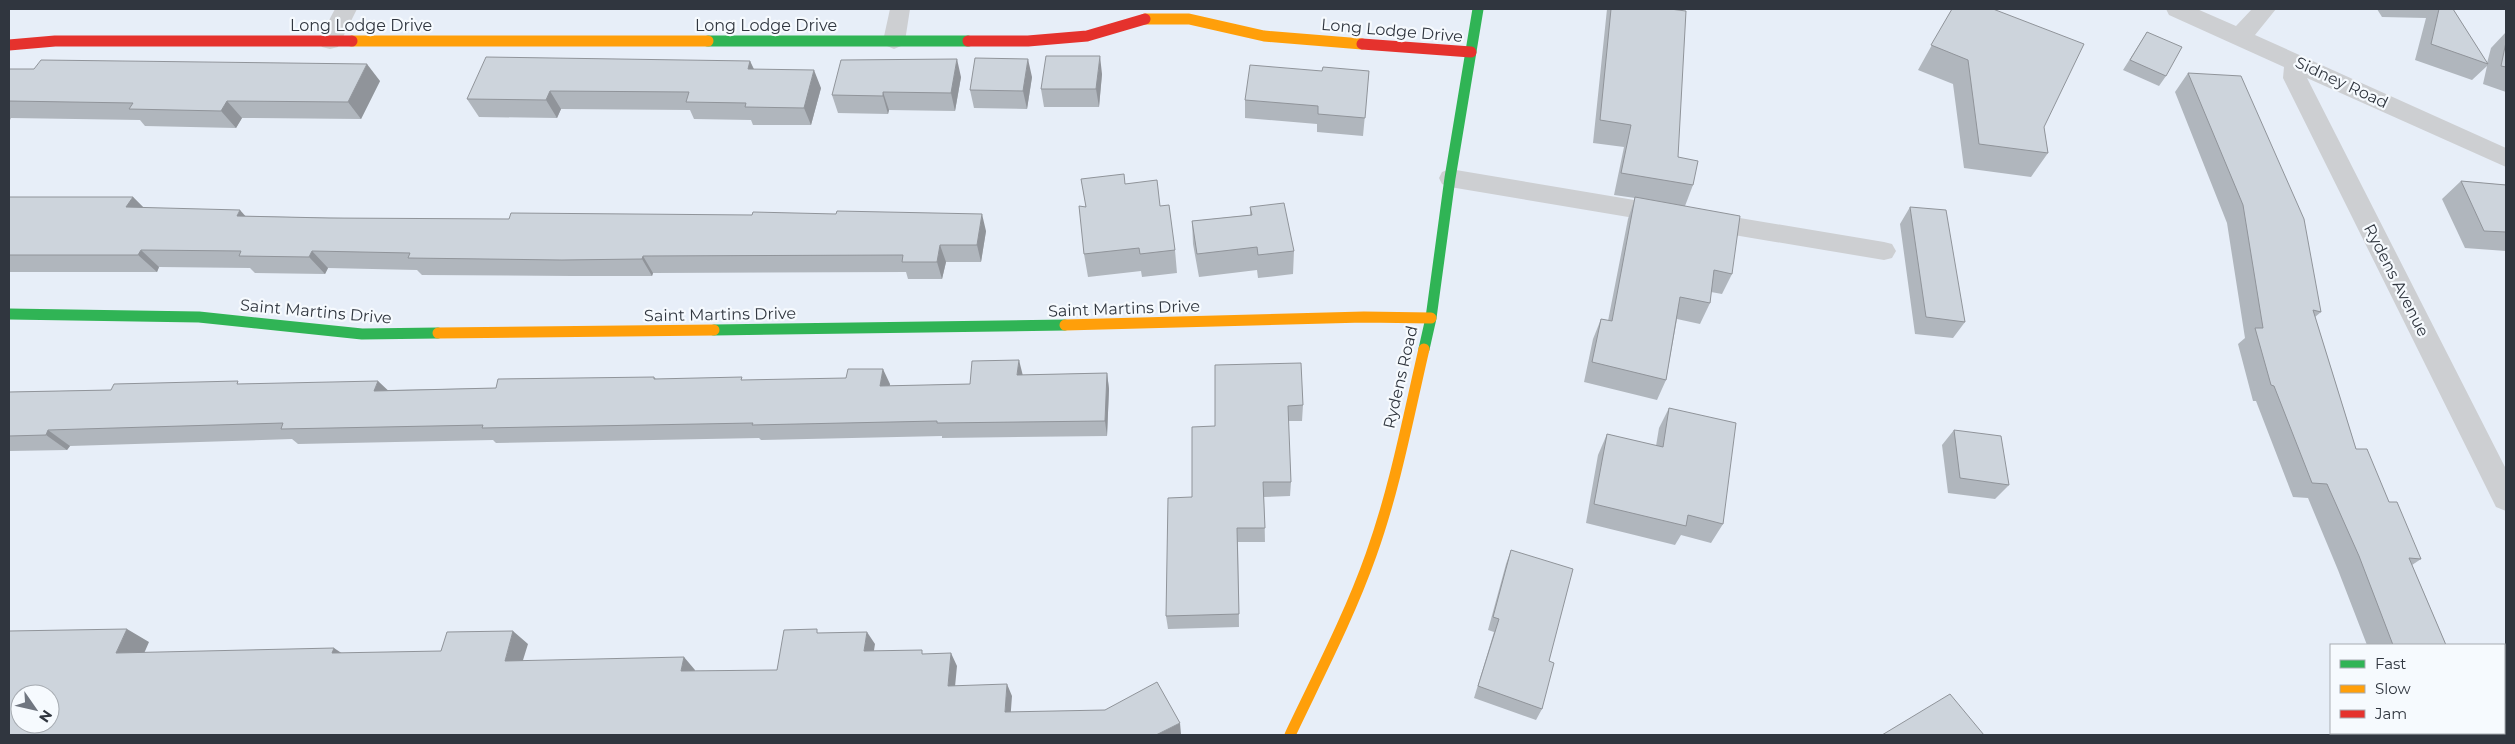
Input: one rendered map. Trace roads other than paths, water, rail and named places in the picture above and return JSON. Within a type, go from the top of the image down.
[{"type":"street","points":[[330,41],[346,9]]},
{"type":"street","name":"Rydens Road","points":[[1290,735],[1342,626],[1371,554],[1394,479],[1431,318],[1450,178],[1478,9]]},
{"type":"street","name":"Sidney Road","points":[[2178,9],[2506,158]]},
{"type":"street","points":[[2240,37],[2265,9]]},
{"type":"street","name":"Long Lodge Drive","points":[[9,46],[55,41],[1028,41],[1087,36],[1146,19],[1189,19],[1264,36],[1471,52]]},
{"type":"street","name":"Rydens Avenue","points":[[2296,61],[2295,78],[2506,498]]},
{"type":"street","name":"Saint Martins Drive","points":[[9,314],[199,317],[362,334],[1009,328],[1364,317],[1431,318]]},
{"type":"lane","points":[[894,41],[900,9]]},
{"type":"lane","points":[[1450,178],[1884,251]]}]
